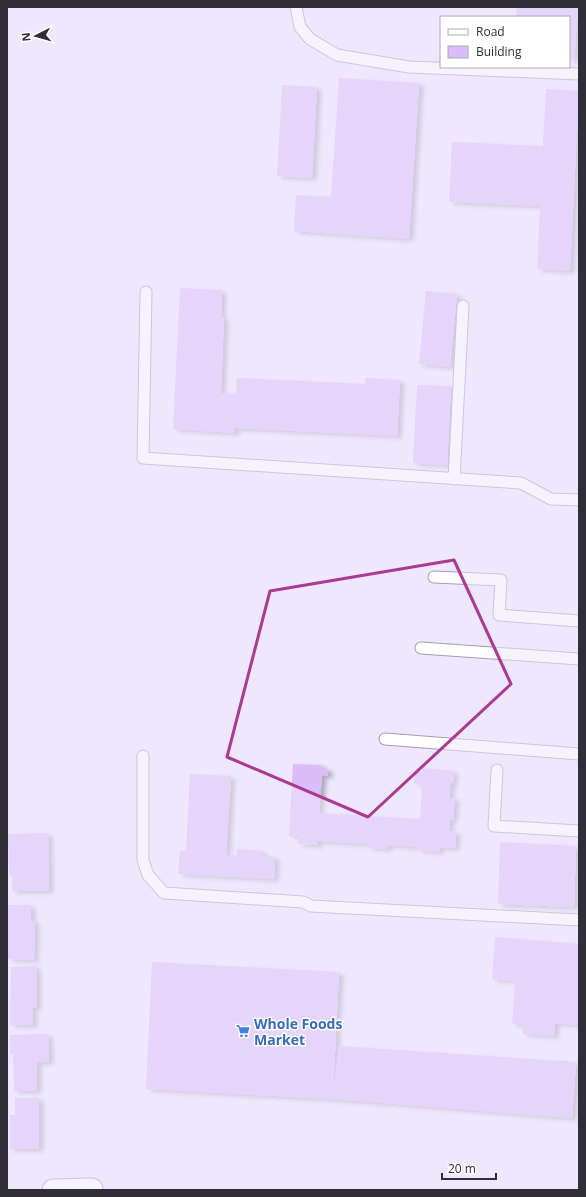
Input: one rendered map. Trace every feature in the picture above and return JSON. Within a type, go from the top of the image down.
[{"type":"street","points":[[53,1190],[92,1189]]},
{"type":"lane","points":[[296,7],[300,27],[310,39],[337,55],[409,67],[579,74]]},
{"type":"lane","points":[[146,292],[143,458],[521,483],[551,499],[579,500]]},
{"type":"lane","points":[[454,479],[463,306]]},
{"type":"lane","points":[[434,577],[501,580],[499,615],[579,621]]},
{"type":"lane","points":[[421,648],[579,659]]},
{"type":"lane","points":[[385,739],[579,754]]},
{"type":"lane","points":[[143,756],[143,860],[148,875],[164,893],[303,902],[311,906],[579,920]]},
{"type":"lane","points":[[497,770],[494,826],[579,831]]},
{"type":"highlighted area","points":[[454,560],[511,684],[368,817],[227,757],[270,591]]},
{"type":"building","points":[[517,7],[578,7],[574,60],[570,59],[570,16],[516,16]]},
{"type":"building","points":[[339,78],[419,83],[409,239],[294,231],[296,195],[331,197]]},
{"type":"building","points":[[282,85],[317,87],[312,178],[277,176]]},
{"type":"building","points":[[546,89],[579,91],[570,271],[537,269],[540,206],[449,202],[452,142],[543,146]]},
{"type":"building","points":[[180,288],[222,290],[221,317],[224,317],[221,393],[236,394],[237,378],[365,384],[365,378],[400,380],[397,436],[235,428],[235,433],[173,429]]},
{"type":"building","points":[[426,291],[457,294],[450,367],[419,364]]},
{"type":"building","points":[[417,385],[451,386],[447,465],[413,463]]},
{"type":"building","points":[[293,764],[322,765],[321,769],[328,769],[328,776],[322,775],[319,813],[420,819],[422,785],[414,784],[415,772],[423,772],[422,768],[454,771],[453,783],[451,783],[449,798],[455,798],[453,820],[450,819],[449,831],[456,832],[455,848],[440,847],[439,852],[418,850],[418,847],[388,845],[388,849],[368,848],[368,844],[318,841],[318,845],[298,844],[299,836],[289,836]]},
{"type":"building","points":[[190,774],[231,776],[226,855],[237,856],[237,849],[263,851],[263,856],[275,857],[274,879],[178,874],[180,851],[186,851]]},
{"type":"building","points":[[48,833],[49,891],[12,891],[12,875],[9,875],[8,834]]},
{"type":"building","points":[[500,842],[576,846],[574,907],[498,904]]},
{"type":"building","points":[[8,905],[31,905],[31,921],[35,921],[34,960],[8,959]]},
{"type":"building","points":[[495,937],[579,944],[579,1025],[555,1023],[554,1036],[523,1034],[523,1025],[512,1024],[515,981],[492,979]]},
{"type":"building","name":"Whole Foods Market","points":[[152,962],[339,972],[333,1093],[339,1046],[576,1062],[572,1118],[333,1099],[146,1089]]},
{"type":"building","points":[[36,966],[37,1007],[32,1008],[33,1025],[10,1025],[11,967]]},
{"type":"building","points":[[48,1034],[49,1062],[37,1062],[37,1091],[14,1091],[13,1054],[10,1054],[10,1035]]},
{"type":"building","points":[[15,1098],[39,1098],[39,1149],[10,1149],[10,1115],[15,1115]]},
{"type":"place","name":"Whole Foods Market","points":[[243,1031]]}]
